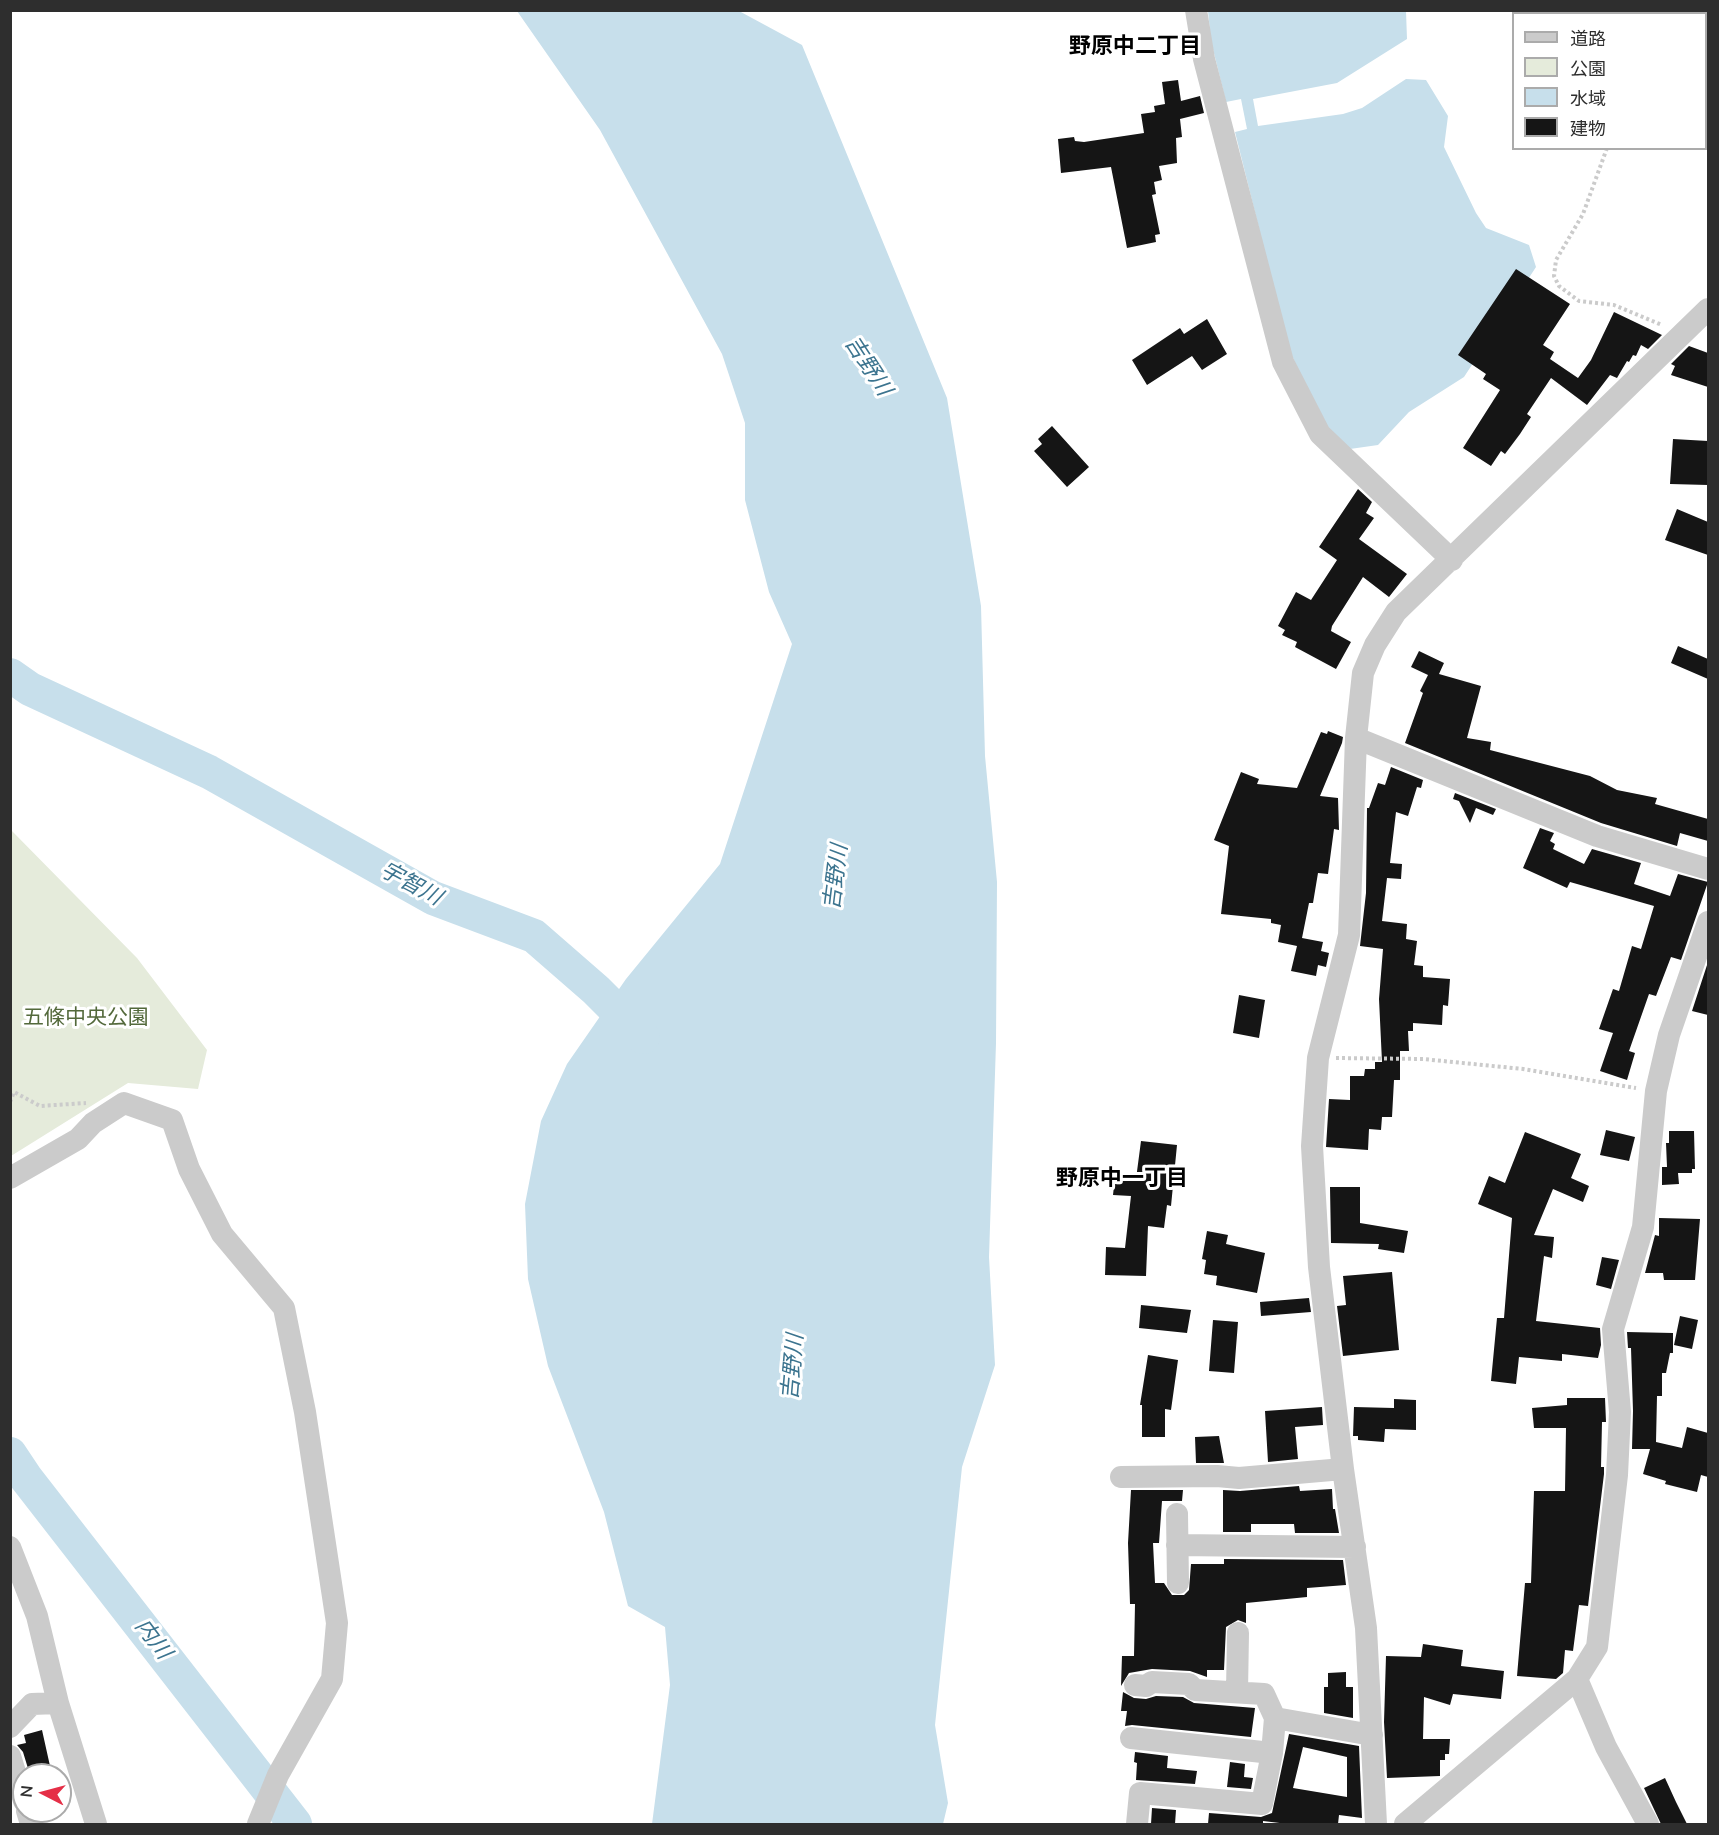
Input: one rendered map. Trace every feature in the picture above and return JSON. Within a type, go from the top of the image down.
[{"type":"street","points":[[1196,10],[1204,59],[1283,362],[1320,434],[1452,560]]},
{"type":"street","points":[[1376,1824],[1366,1628],[1343,1469],[1319,1267],[1312,1146],[1318,1058],[1349,935],[1356,738],[1363,673],[1375,645],[1396,612],[1708,309]]},
{"type":"street","points":[[1356,738],[1597,836],[1708,869]]},
{"type":"street","points":[[1405,1824],[1577,1679],[1597,1647],[1617,1474],[1620,1412],[1613,1329],[1643,1227],[1656,1091],[1669,1035],[1708,922]]},
{"type":"street","points":[[10,1178],[78,1138],[93,1124],[124,1103],[172,1120],[189,1169],[222,1234],[284,1308],[305,1412],[337,1623],[332,1679],[278,1775],[258,1824]]},
{"type":"street","points":[[1121,1477],[1217,1476],[1239,1478],[1343,1469]]},
{"type":"street","points":[[1177,1514],[1178,1583]]},
{"type":"street","points":[[1177,1545],[1355,1547]]},
{"type":"street","points":[[10,1547],[37,1616],[58,1702],[96,1824]]},
{"type":"street","points":[[1237,1692],[1238,1634]]},
{"type":"street","points":[[1577,1679],[1606,1747],[1648,1824]]},
{"type":"street","points":[[1135,1686],[1146,1686],[1152,1682],[1189,1684],[1195,1690],[1264,1694],[1275,1718],[1272,1753],[1262,1804],[1140,1792],[1137,1824]]},
{"type":"street","points":[[10,1726],[32,1704],[58,1702]]},
{"type":"street","points":[[1275,1718],[1372,1736]]},
{"type":"street","points":[[1131,1738],[1272,1753]]},
{"type":"path","points":[[1606,150],[1584,214],[1556,260],[1554,276],[1559,286],[1578,301],[1614,304],[1681,336]]},
{"type":"path","points":[[1318,1058],[1434,1060],[1523,1070],[1656,1091]]},
{"type":"path","points":[[10,1102],[14,1092],[40,1106],[95,1102]]},
{"type":"green space","name":"五條中央公園","points":[[11,830],[137,958],[207,1050],[198,1089],[128,1083],[11,1156]]},
{"type":"water","name":"吉野川","points":[[517,11],[739,11],[802,45],[947,398],[981,606],[985,756],[997,882],[996,1043],[989,1257],[995,1365],[962,1467],[935,1725],[948,1803],[943,1824],[652,1824],[670,1685],[665,1627],[628,1606],[604,1512],[548,1366],[528,1279],[525,1204],[541,1121],[567,1064],[626,979],[720,864],[792,644],[769,592],[745,500],[745,423],[722,354],[600,130]]},
{"type":"water","points":[[1208,11],[1406,11],[1407,39],[1337,83],[1253,99],[1258,126],[1343,114],[1362,108],[1406,79],[1426,80],[1448,116],[1444,147],[1476,213],[1486,228],[1529,245],[1536,267],[1464,377],[1409,412],[1378,445],[1350,449],[1335,440],[1313,403],[1289,349],[1235,132],[1247,129],[1241,99],[1226,102],[1211,41]]},
{"type":"building","points":[[1178,80],[1181,101],[1200,96],[1204,113],[1180,119],[1182,137],[1176,138],[1177,163],[1159,166],[1162,180],[1154,182],[1156,194],[1152,195],[1160,234],[1155,235],[1156,242],[1127,248],[1111,167],[1061,173],[1058,139],[1074,137],[1075,141],[1084,142],[1144,133],[1141,114],[1155,112],[1154,106],[1165,104],[1162,82]]},
{"type":"building","points":[[1516,269],[1570,304],[1543,345],[1554,352],[1550,359],[1578,378],[1591,360],[1614,312],[1662,335],[1648,349],[1641,345],[1636,356],[1633,355],[1629,362],[1627,361],[1617,378],[1610,375],[1587,405],[1551,378],[1527,414],[1531,417],[1520,434],[1505,454],[1501,451],[1491,466],[1463,448],[1500,390],[1483,379],[1486,374],[1458,355]]},
{"type":"building","points":[[1207,319],[1227,354],[1202,370],[1192,356],[1147,385],[1132,360],[1180,328],[1184,334]]},
{"type":"building","points":[[1689,346],[1708,353],[1708,387],[1671,375],[1675,366],[1671,364]]},
{"type":"building","points":[[1052,426],[1089,467],[1067,487],[1034,451],[1042,444],[1038,439]]},
{"type":"building","points":[[1673,439],[1708,441],[1708,485],[1670,484]]},
{"type":"building","points":[[1358,489],[1372,502],[1366,513],[1374,518],[1359,539],[1407,574],[1389,597],[1363,577],[1332,626],[1331,631],[1351,642],[1336,669],[1295,647],[1297,642],[1282,635],[1285,630],[1278,626],[1296,592],[1311,600],[1337,560],[1319,547]]},
{"type":"building","points":[[1677,509],[1708,522],[1708,555],[1665,540]]},
{"type":"building","points":[[1678,646],[1708,659],[1708,679],[1671,663]]},
{"type":"building","points":[[1419,651],[1444,663],[1439,674],[1481,686],[1467,738],[1491,742],[1490,750],[1590,776],[1617,790],[1657,798],[1655,804],[1708,819],[1708,841],[1680,833],[1677,846],[1601,823],[1405,743],[1423,693],[1420,691],[1428,675],[1411,667]]},
{"type":"building","points":[[1328,731],[1343,737],[1320,796],[1338,798],[1339,830],[1334,829],[1328,874],[1318,873],[1313,903],[1309,903],[1302,938],[1323,942],[1321,951],[1329,953],[1326,967],[1318,965],[1316,976],[1291,971],[1297,946],[1278,942],[1281,925],[1271,923],[1271,919],[1221,914],[1229,846],[1214,840],[1241,772],[1259,779],[1257,784],[1297,788],[1321,732],[1327,734]]},
{"type":"building","points":[[1391,767],[1423,780],[1421,788],[1417,787],[1408,816],[1396,812],[1390,863],[1402,864],[1401,879],[1387,878],[1382,921],[1407,924],[1406,939],[1417,941],[1414,965],[1423,966],[1423,977],[1450,979],[1448,1006],[1443,1005],[1442,1025],[1413,1023],[1413,1031],[1408,1031],[1409,1051],[1400,1051],[1400,1080],[1394,1080],[1392,1117],[1382,1117],[1381,1130],[1369,1129],[1368,1150],[1326,1147],[1329,1099],[1350,1100],[1350,1076],[1364,1076],[1365,1069],[1375,1069],[1375,1062],[1382,1062],[1379,999],[1383,949],[1360,946],[1366,893],[1367,808],[1369,808],[1378,783],[1385,785]]},
{"type":"building","points":[[1455,793],[1496,809],[1493,815],[1476,808],[1470,823],[1459,801],[1453,799]]},
{"type":"building","points":[[1540,828],[1554,833],[1550,841],[1555,844],[1553,849],[1584,864],[1592,849],[1641,863],[1634,884],[1670,896],[1678,874],[1708,882],[1681,960],[1671,957],[1656,996],[1649,994],[1629,1051],[1635,1053],[1627,1080],[1600,1071],[1613,1033],[1599,1029],[1613,989],[1619,991],[1632,946],[1641,949],[1654,906],[1570,882],[1567,888],[1523,868]]},
{"type":"building","points":[[1708,962],[1708,1015],[1692,1011]]},
{"type":"building","points":[[1239,995],[1265,1000],[1259,1038],[1233,1033]]},
{"type":"building","points":[[1606,1130],[1635,1137],[1629,1161],[1600,1155]]},
{"type":"building","points":[[1669,1131],[1694,1131],[1695,1169],[1692,1169],[1692,1173],[1678,1173],[1679,1184],[1662,1185],[1662,1167],[1667,1167],[1666,1143],[1669,1143]]},
{"type":"building","points":[[1525,1132],[1581,1154],[1571,1178],[1589,1186],[1583,1202],[1553,1189],[1534,1235],[1554,1237],[1552,1258],[1544,1256],[1536,1321],[1600,1328],[1601,1345],[1598,1358],[1562,1354],[1562,1361],[1519,1357],[1516,1384],[1491,1381],[1497,1318],[1504,1318],[1512,1218],[1478,1204],[1489,1176],[1505,1183]]},
{"type":"building","points":[[1141,1141],[1177,1145],[1171,1206],[1167,1205],[1164,1228],[1148,1226],[1146,1276],[1105,1275],[1106,1247],[1125,1248],[1131,1196],[1113,1195],[1115,1177],[1136,1179]]},
{"type":"building","points":[[1330,1187],[1360,1187],[1360,1223],[1408,1231],[1404,1253],[1378,1249],[1379,1244],[1331,1243]]},
{"type":"building","points":[[1659,1218],[1700,1219],[1695,1280],[1664,1280],[1663,1273],[1645,1273],[1655,1235],[1659,1236]]},
{"type":"building","points":[[1207,1231],[1228,1235],[1226,1244],[1265,1253],[1257,1293],[1216,1285],[1217,1276],[1204,1274],[1206,1260],[1202,1259]]},
{"type":"building","points":[[1602,1257],[1619,1260],[1611,1289],[1596,1285]]},
{"type":"building","points":[[1392,1272],[1399,1350],[1343,1356],[1337,1306],[1346,1305],[1343,1276]]},
{"type":"building","points":[[1309,1298],[1311,1312],[1261,1316],[1260,1302]]},
{"type":"building","points":[[1141,1305],[1191,1310],[1187,1333],[1139,1328]]},
{"type":"building","points":[[1680,1316],[1698,1320],[1692,1349],[1674,1345]]},
{"type":"building","points":[[1213,1320],[1238,1322],[1234,1373],[1209,1371]]},
{"type":"building","points":[[1627,1332],[1673,1333],[1673,1353],[1670,1353],[1666,1373],[1662,1373],[1662,1396],[1657,1396],[1656,1442],[1682,1448],[1687,1427],[1708,1433],[1708,1477],[1701,1475],[1697,1492],[1665,1484],[1666,1481],[1643,1474],[1650,1449],[1632,1449],[1631,1348],[1628,1348]]},
{"type":"building","points":[[1148,1355],[1178,1360],[1171,1410],[1165,1409],[1165,1437],[1142,1437],[1142,1405],[1140,1405]]},
{"type":"building","points":[[1567,1398],[1605,1398],[1606,1422],[1602,1422],[1601,1467],[1604,1467],[1604,1474],[1588,1606],[1579,1605],[1573,1651],[1565,1650],[1563,1673],[1556,1679],[1517,1676],[1525,1583],[1531,1583],[1534,1491],[1565,1491],[1566,1428],[1534,1428],[1532,1408],[1567,1405]]},
{"type":"building","points":[[1394,1399],[1416,1400],[1416,1430],[1385,1429],[1384,1442],[1358,1440],[1358,1436],[1353,1436],[1354,1407],[1394,1408]]},
{"type":"building","points":[[1322,1407],[1323,1425],[1295,1427],[1298,1459],[1268,1462],[1265,1411]]},
{"type":"building","points":[[1219,1436],[1224,1463],[1196,1463],[1195,1437]]},
{"type":"building","points":[[1299,1486],[1300,1491],[1332,1489],[1333,1509],[1335,1509],[1339,1533],[1295,1533],[1294,1524],[1251,1524],[1251,1532],[1223,1532],[1223,1490],[1240,1491]]},
{"type":"building","points":[[1131,1490],[1183,1490],[1182,1501],[1162,1501],[1159,1543],[1153,1543],[1155,1583],[1164,1583],[1172,1595],[1184,1595],[1189,1590],[1191,1564],[1224,1564],[1224,1559],[1343,1560],[1346,1585],[1307,1588],[1307,1597],[1246,1603],[1246,1623],[1238,1620],[1226,1627],[1224,1670],[1207,1670],[1207,1677],[1190,1671],[1152,1669],[1129,1673],[1121,1686],[1122,1656],[1134,1656],[1135,1604],[1130,1604],[1128,1543]]},
{"type":"building","points":[[1423,1644],[1463,1650],[1461,1666],[1504,1671],[1501,1699],[1453,1694],[1450,1705],[1424,1697],[1423,1739],[1450,1739],[1449,1754],[1445,1754],[1445,1760],[1440,1760],[1440,1776],[1387,1778],[1384,1722],[1386,1656],[1421,1657]]},
{"type":"building","points":[[1346,1672],[1346,1687],[1353,1687],[1353,1718],[1324,1713],[1324,1687],[1328,1687],[1328,1673]]},
{"type":"building","points":[[1123,1692],[1134,1698],[1183,1697],[1194,1703],[1255,1708],[1251,1737],[1125,1726],[1127,1711],[1121,1711]]},
{"type":"building","points":[[42,1730],[49,1763],[26,1763],[23,1752],[17,1745],[26,1743],[24,1735]]},
{"type":"building","points":[[1289,1734],[1359,1746],[1362,1818],[1339,1815],[1338,1824],[1288,1824],[1263,1821],[1263,1824],[1208,1824],[1209,1813],[1261,1817],[1272,1813]],"holes":[[[1303,1747],[1347,1757],[1347,1797],[1293,1788]]]},
{"type":"building","points":[[1135,1752],[1168,1756],[1167,1768],[1197,1771],[1195,1784],[1136,1780]]},
{"type":"building","points":[[1230,1762],[1245,1764],[1244,1777],[1253,1778],[1251,1789],[1227,1787]]},
{"type":"building","points":[[1665,1778],[1687,1824],[1661,1824],[1644,1788]]},
{"type":"building","points":[[1152,1808],[1176,1810],[1175,1824],[1151,1824]]},
{"type":"waterway","name":"宇智川","points":[[10,675],[30,689],[209,772],[433,898],[534,936],[596,990],[643,1037]]},
{"type":"waterway","name":"内川","points":[[10,1454],[26,1478],[295,1824]]},
{"type":"district","name":"野原中二丁目","points":[[1135,46]]},
{"type":"district","name":"野原中一丁目","points":[[1122,1178]]}]
